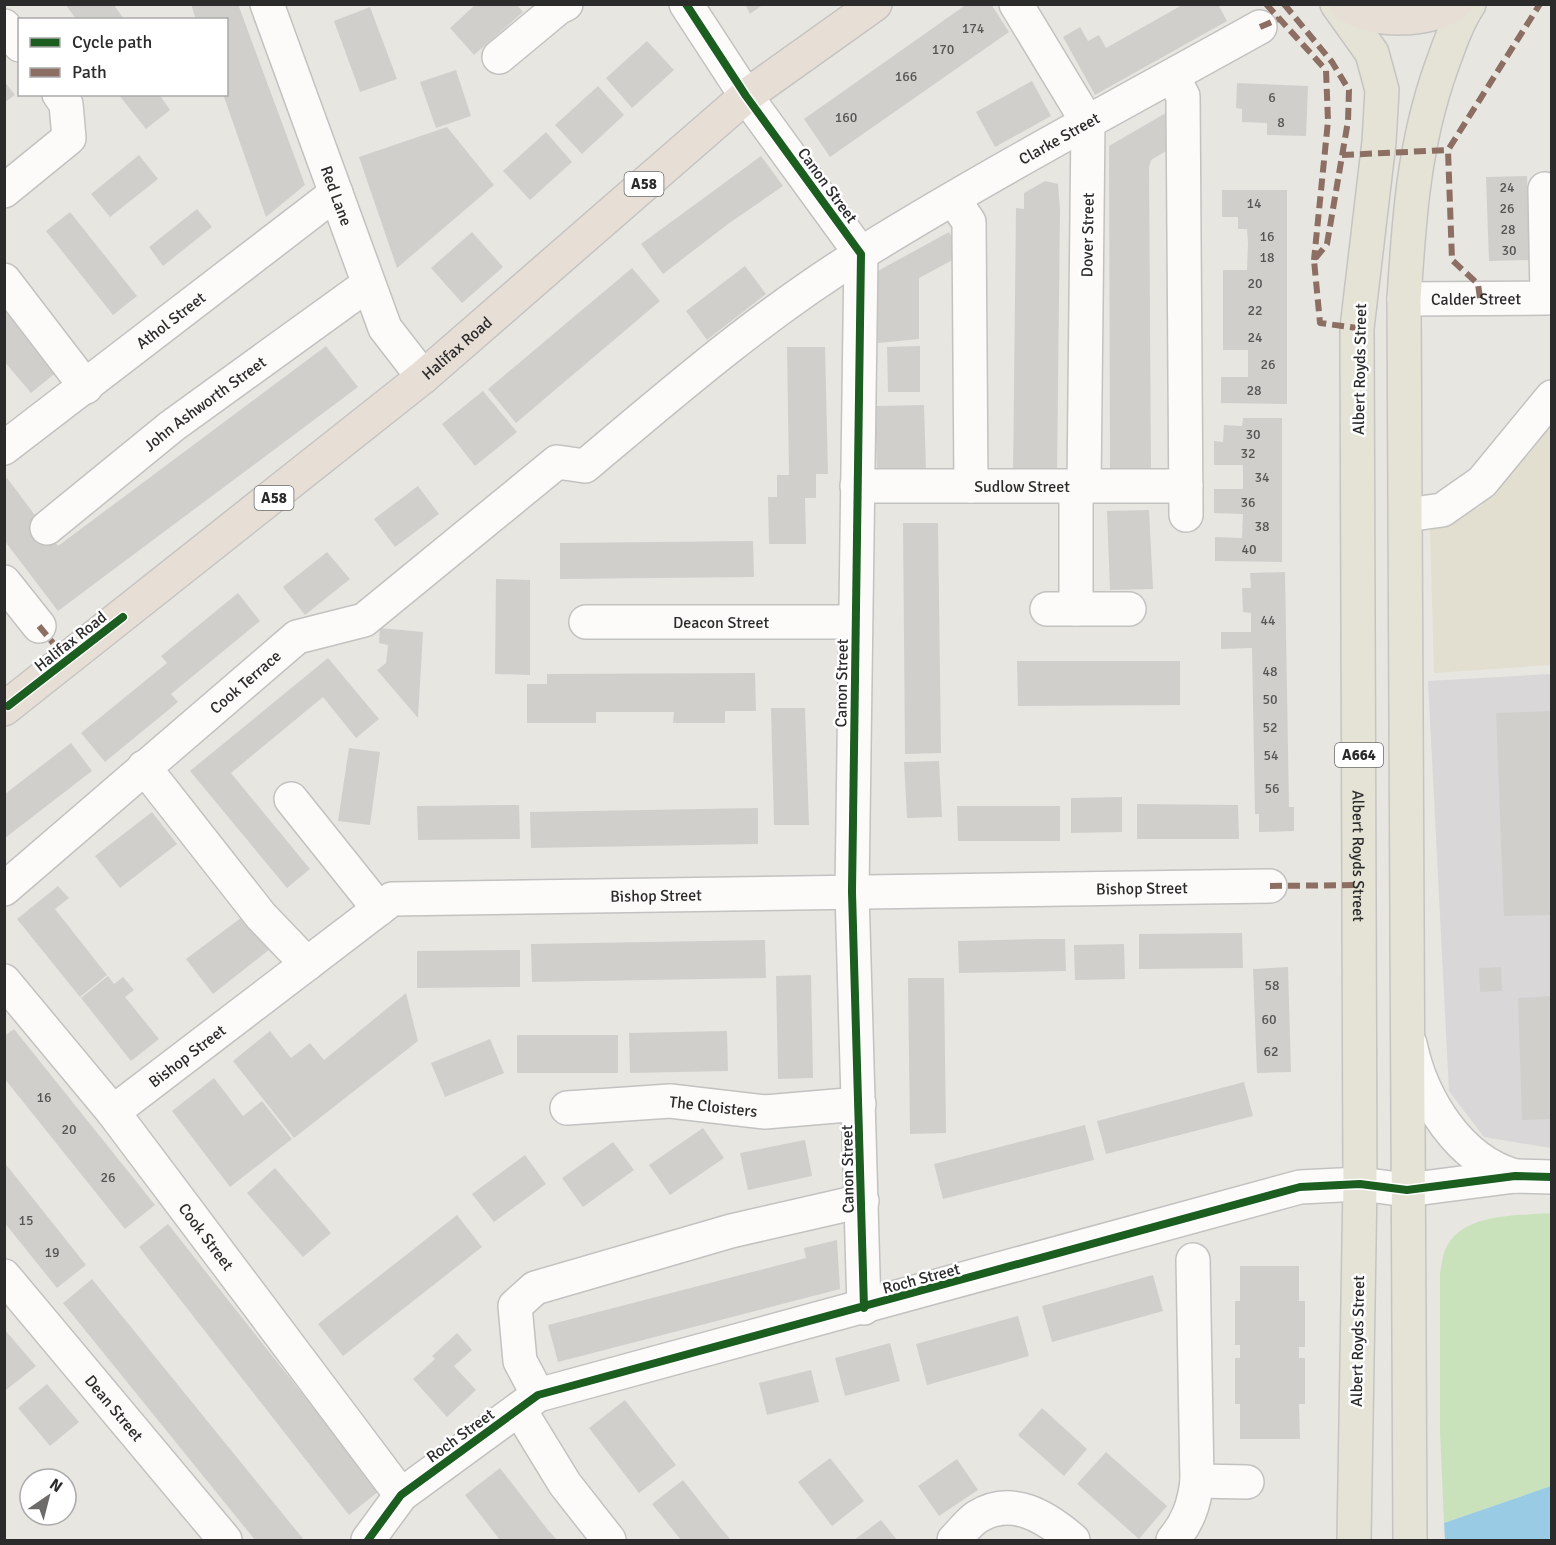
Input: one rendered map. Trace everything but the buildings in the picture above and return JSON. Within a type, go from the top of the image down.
[{"type":"highway","name":"Halifax Road","points":[[4,709],[423,377],[746,96],[875,4]]},
{"type":"highway","points":[[1346,4],[1372,15],[1396,18],[1422,16],[1455,4]]},
{"type":"main road","name":"Albert Royds Street","points":[[1337,4],[1372,53],[1382,90],[1379,142],[1357,328],[1360,1184],[1354,1530]]},
{"type":"main road","name":"A664","points":[[1410,1527],[1404,298],[1418,145],[1448,50],[1469,4]]},
{"type":"street","name":"Red Lane","points":[[267,4],[367,285],[385,328],[423,377]]},
{"type":"street","points":[[499,57],[558,8],[566,4]]},
{"type":"street","name":"Canon Street","points":[[686,4],[746,96],[861,254],[852,892],[864,1308]]},
{"type":"street","points":[[1016,4],[1088,123]]},
{"type":"street","points":[[4,26],[18,43]]},
{"type":"street","name":"Clarke Street","points":[[585,466],[724,349],[861,254],[1260,27]]},
{"type":"street","name":"Sudlow Street","points":[[857,486],[1080,486],[1186,500],[1184,96],[1172,76]]},
{"type":"street","points":[[4,190],[69,138],[66,104],[60,96]]},
{"type":"street","name":"Dover Street","points":[[1088,123],[1080,486],[1061,609],[1129,609]]},
{"type":"street","name":"Calder Street","points":[[1404,298],[1549,298],[1545,189]]},
{"type":"street","name":"Athol Street","points":[[4,448],[336,193]]},
{"type":"street","points":[[954,200],[969,222],[971,486]]},
{"type":"street","points":[[4,280],[86,387]]},
{"type":"street","name":"John Ashworth Street","points":[[47,528],[172,426],[367,285]]},
{"type":"street","points":[[1406,515],[1442,510],[1482,482],[1551,397]]},
{"type":"street","name":"Cook Terrace","points":[[4,889],[144,766],[297,637],[364,620],[557,462],[585,466]]},
{"type":"street","points":[[4,582],[39,626]]},
{"type":"street","name":"Deacon Street","points":[[586,622],[855,622]]},
{"type":"street","points":[[144,766],[261,916],[307,964]]},
{"type":"street","points":[[291,799],[379,909]]},
{"type":"street","name":"Bishop Street","points":[[113,1112],[392,899],[1270,886]]},
{"type":"street","name":"Cook Street","points":[[7,989],[113,1112],[400,1495]]},
{"type":"street","points":[[1407,1031],[1416,1069],[1454,1135],[1484,1163],[1515,1176],[1551,1177]]},
{"type":"street","name":"The Cloisters","points":[[567,1108],[670,1101],[765,1112],[859,1104]]},
{"type":"street","name":"Roch Street","points":[[368,1540],[400,1495],[528,1402],[1300,1187],[1360,1184],[1407,1190],[1515,1176]]},
{"type":"street","points":[[609,1540],[565,1484],[528,1402],[519,1361],[515,1306],[535,1288],[731,1231],[862,1201]]},
{"type":"street","points":[[1173,1540],[1187,1523],[1195,1498],[1197,1481],[1193,1260]]},
{"type":"street","name":"Dean Street","points":[[6,1281],[225,1540]]},
{"type":"street","points":[[1197,1481],[1247,1482]]},
{"type":"street","points":[[954,1540],[977,1517],[1001,1508],[1026,1509],[1053,1523],[1073,1540]]},
{"type":"shaded area","points":[[1551,421],[1551,665],[1434,673],[1430,530],[1481,506]]},
{"type":"shaded area","points":[[1551,674],[1551,1148],[1484,1137],[1449,1091],[1428,681]]},
{"type":"green space","points":[[1551,1213],[1551,1486],[1444,1523],[1440,1432],[1440,1273],[1445,1250],[1453,1238],[1477,1222],[1507,1216]]},
{"type":"water","points":[[1551,1486],[1551,1538],[1546,1540],[1445,1540],[1444,1523]]},
{"type":"marked path","points":[[1266,4],[1326,70],[1328,121],[1314,260]]},
{"type":"marked path","points":[[1284,4],[1332,62],[1349,90],[1348,121],[1327,244],[1314,260],[1320,323],[1357,328]]},
{"type":"marked path","points":[[1480,298],[1478,284],[1452,260],[1448,150],[1540,4]]},
{"type":"marked path","points":[[1260,27],[1279,19]]},
{"type":"marked path","points":[[1342,155],[1448,150]]},
{"type":"marked path","points":[[39,626],[53,643]]},
{"type":"marked path","points":[[1270,886],[1359,885]]},
{"type":"cycle path","points":[[686,4],[746,96],[861,254],[852,892],[864,1308]]},
{"type":"cycle path","points":[[8,706],[123,617]]},
{"type":"cycle path","points":[[368,1540],[401,1495],[538,1395],[1300,1187],[1360,1184],[1407,1190],[1515,1176],[1552,1177]]}]
